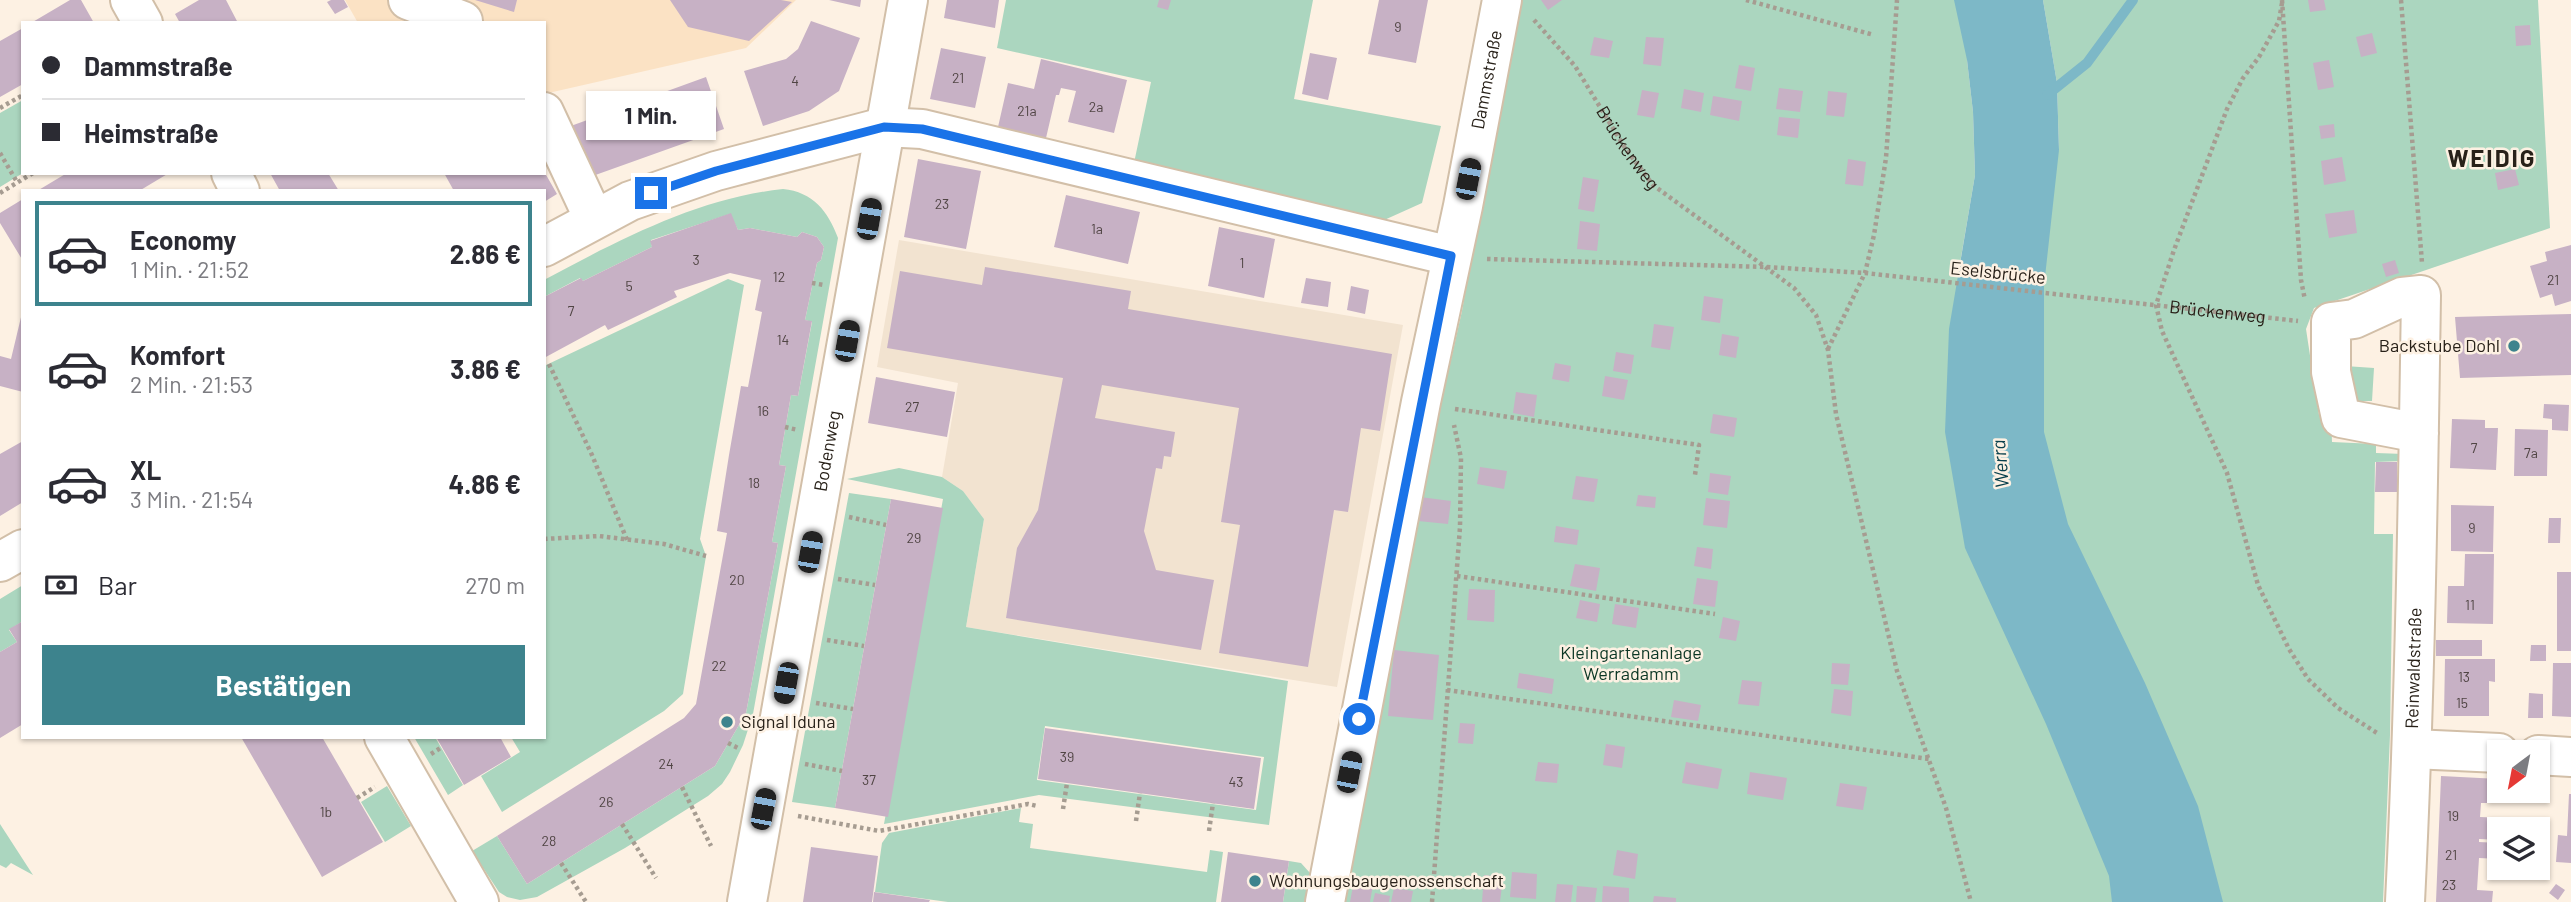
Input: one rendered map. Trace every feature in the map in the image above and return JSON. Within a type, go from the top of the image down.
[{"type":"street","points":[[130,0],[142,21]]},
{"type":"street","points":[[408,0],[461,21]]},
{"type":"street","name":"Bodenweg","points":[[747,902],[908,0]]},
{"type":"street","name":"Dammstraße","points":[[1325,902],[1451,256],[1518,9]]},
{"type":"street","points":[[546,116],[594,219]]},
{"type":"street","points":[[546,246],[630,201],[716,171],[884,127],[922,129],[1451,256]]},
{"type":"street","points":[[2419,433],[2341,418],[2331,372],[2314,316],[2354,319],[2402,297],[2422,283]]},
{"type":"street","name":"Reinwaldstraße","points":[[2405,902],[2413,749],[2422,283]]},
{"type":"street","points":[[0,562],[21,550]]},
{"type":"street","points":[[385,739],[479,902]]},
{"type":"street","points":[[2413,749],[2487,752]]},
{"type":"street","points":[[2550,756],[2571,757]]},
{"type":"path","points":[[1746,0],[1874,34]]},
{"type":"path","points":[[1828,350],[1865,273],[1874,235],[1886,158],[1897,0]]},
{"type":"path","points":[[2401,0],[2422,283]]},
{"type":"path","points":[[2282,2],[2279,21],[2227,109],[2156,305],[2162,331],[2227,473],[2258,585],[2289,649],[2308,678],[2338,708],[2377,733],[2413,749]]},
{"type":"path","points":[[2282,2],[2301,280],[2314,316]]},
{"type":"path","name":"Brückenweg","points":[[1518,9],[1575,66],[1625,148],[1653,186],[1794,288],[1816,315],[1828,350],[1836,414],[1897,671],[1947,808],[1971,902]]},
{"type":"path","points":[[0,108],[21,96]]},
{"type":"path","points":[[0,153],[18,183]]},
{"type":"path","points":[[0,193],[30,175]]},
{"type":"path","name":"Eselsbrücke","points":[[1451,256],[1865,273],[2119,300]]},
{"type":"path","name":"Brückenweg","points":[[2119,300],[2314,316]]},
{"type":"path","points":[[549,364],[627,540]]},
{"type":"path","points":[[1432,902],[1457,576],[1461,458],[1451,409],[1699,445],[1695,475]]},
{"type":"path","points":[[546,539],[599,537],[664,544],[706,556]]},
{"type":"path","points":[[1457,576],[1715,614]]},
{"type":"path","points":[[1447,690],[1929,759]]},
{"type":"path","points":[[1063,809],[1068,783]]},
{"type":"path","points":[[682,787],[711,846]]},
{"type":"path","points":[[1136,821],[1140,793]]},
{"type":"path","points":[[1209,831],[1213,803]]},
{"type":"path","points":[[763,809],[879,831],[1028,804],[1037,806]]},
{"type":"path","points":[[622,824],[656,878]]},
{"type":"path","points":[[561,863],[586,902]]},
{"type":"shaded area","points":[[345,0],[796,0],[746,48],[546,94],[546,21],[357,21]]},
{"type":"shaded area","points":[[899,240],[1403,325],[1337,687],[966,627],[984,519],[963,491],[942,477],[958,383],[877,367]]},
{"type":"green space","points":[[1006,0],[1313,0],[1294,99],[1441,126],[1422,203],[1382,221],[1134,163],[1151,82],[997,48]]},
{"type":"green space","name":"Kleingartenanlage Werradamm","points":[[1515,0],[2002,0],[1967,60],[1973,112],[1975,175],[1958,275],[2059,150],[2057,83],[2043,0],[2538,0],[2550,228],[2314,308],[2306,329],[2319,415],[2331,417],[2332,442],[2376,444],[2376,453],[2404,454],[2404,461],[2375,462],[2374,534],[2393,534],[2390,735],[2383,902],[1345,902],[1408,549],[1462,311]]},
{"type":"green space","points":[[21,101],[21,174],[0,187],[0,113]]},
{"type":"green space","points":[[783,189],[803,194],[824,211],[838,238],[753,714],[743,745],[722,784],[708,796],[625,848],[537,897],[520,900],[507,897],[499,892],[472,851],[497,836],[527,884],[715,766],[746,713],[778,543],[772,542],[786,466],[779,465],[791,395],[798,396],[812,322],[805,320],[817,263],[821,260],[824,247],[817,237],[802,232],[797,237],[750,228],[738,230],[730,214],[651,240],[652,247],[546,296],[546,279],[660,223],[720,201]]},
{"type":"green space","points":[[728,279],[744,285],[700,539],[706,556],[683,694],[664,711],[502,812],[481,776],[520,752],[512,739],[546,739],[546,365]]},
{"type":"green space","points":[[2345,366],[2374,368],[2372,401],[2346,401]]},
{"type":"green space","points":[[899,468],[942,477],[963,491],[984,519],[966,627],[1288,681],[1269,825],[1039,795],[884,824],[943,499],[847,479]],"holes":[[[1045,726],[1264,757],[1256,810],[1037,780]]]},
{"type":"green space","points":[[849,493],[891,499],[835,808],[792,802]]},
{"type":"green space","points":[[21,586],[21,622],[9,630],[17,642],[0,652],[0,599]]},
{"type":"green space","points":[[415,739],[436,739],[463,785],[448,795]]},
{"type":"green space","points":[[387,786],[411,826],[385,842],[361,802]]},
{"type":"green space","points":[[1021,808],[1019,822],[1033,824],[1030,848],[1207,872],[1210,850],[1223,852],[1216,902],[948,902],[875,892],[882,843],[889,833]]},
{"type":"green space","points":[[0,824],[33,875],[11,863],[6,868],[0,865]]},
{"type":"green space","points":[[1289,861],[1301,863],[1310,873],[1307,902],[1283,902]]},
{"type":"water","name":"Werra","points":[[1954,0],[2043,0],[2057,83],[2059,150],[2044,286],[2044,432],[2068,524],[2145,683],[2198,806],[2223,902],[2112,902],[2109,876],[2046,724],[1965,548],[1945,432],[1949,329],[1975,175],[1973,112],[1967,60]]},
{"type":"building","points":[[70,0],[81,0],[93,21],[34,21]]},
{"type":"building","points":[[199,0],[226,0],[237,21],[179,21],[175,14]]},
{"type":"building","points":[[344,0],[348,7],[335,14],[327,2]]},
{"type":"building","points":[[475,0],[517,0],[514,12]]},
{"type":"building","points":[[670,0],[792,2],[749,41],[688,27]]},
{"type":"building","points":[[829,0],[861,0],[860,7]]},
{"type":"building","points":[[947,0],[999,0],[995,28],[944,18]]},
{"type":"building","points":[[1159,0],[1171,0],[1168,10],[1157,7]]},
{"type":"building","points":[[1379,0],[1428,0],[1416,63],[1368,54]]},
{"type":"building","points":[[1541,0],[1562,0],[1548,10]]},
{"type":"building","points":[[2308,0],[2324,0],[2326,10],[2310,12]]},
{"type":"building","points":[[811,21],[860,38],[839,91],[809,111],[763,126],[744,71],[786,59],[798,49]]},
{"type":"building","points":[[2530,25],[2531,45],[2516,46],[2515,26]]},
{"type":"building","points":[[21,29],[21,85],[0,97],[0,41]]},
{"type":"building","points":[[2372,33],[2377,53],[2361,57],[2356,37]]},
{"type":"building","points":[[1594,37],[1613,41],[1609,58],[1590,55]]},
{"type":"building","points":[[1646,37],[1664,38],[1661,66],[1643,64]]},
{"type":"building","points":[[941,48],[986,57],[975,108],[930,99]]},
{"type":"building","points":[[1310,53],[1337,58],[1328,100],[1302,94]]},
{"type":"building","points":[[1041,59],[1127,80],[1114,133],[1068,122],[1076,91],[1061,88],[1059,95],[1056,95],[1046,138],[998,127],[1008,83],[1034,89]]},
{"type":"building","points":[[2329,60],[2334,87],[2318,90],[2313,63]]},
{"type":"building","points":[[1739,65],[1755,68],[1751,91],[1735,88]]},
{"type":"building","points":[[706,77],[724,129],[587,178],[568,127]]},
{"type":"building","points":[[1779,88],[1803,91],[1800,112],[1776,109]]},
{"type":"building","points":[[1684,89],[1704,93],[1701,112],[1681,108]]},
{"type":"building","points":[[1642,90],[1659,93],[1654,118],[1637,115]]},
{"type":"building","points":[[1828,91],[1847,93],[1844,117],[1826,115]]},
{"type":"building","points":[[1713,96],[1742,101],[1739,121],[1710,115]]},
{"type":"building","points":[[1779,117],[1800,119],[1798,138],[1777,135]]},
{"type":"building","points":[[2334,124],[2335,137],[2321,139],[2319,126]]},
{"type":"building","points":[[2342,157],[2346,181],[2324,185],[2321,161]]},
{"type":"building","points":[[918,159],[981,171],[966,249],[904,237]]},
{"type":"building","points":[[1848,159],[1866,162],[1863,186],[1845,184]]},
{"type":"building","points":[[2515,169],[2519,185],[2498,190],[2495,173]]},
{"type":"building","points":[[64,175],[166,175],[142,189],[40,189]]},
{"type":"building","points":[[271,175],[329,175],[338,189],[279,189]]},
{"type":"building","points":[[445,175],[546,175],[557,194],[546,201],[546,189],[453,189]]},
{"type":"building","points":[[1583,177],[1599,180],[1594,212],[1578,209]]},
{"type":"building","points":[[1066,195],[1140,212],[1128,264],[1054,247]]},
{"type":"building","points":[[21,200],[21,258],[0,223],[0,213]]},
{"type":"building","points":[[2354,210],[2357,233],[2329,238],[2325,214]]},
{"type":"building","points":[[731,213],[738,230],[750,228],[797,237],[802,232],[817,237],[824,247],[821,260],[817,263],[805,320],[812,321],[798,396],[791,395],[779,465],[786,466],[772,542],[778,543],[746,713],[715,766],[527,884],[497,836],[684,718],[696,704],[727,533],[717,531],[729,455],[741,386],[748,387],[762,312],[755,310],[761,280],[730,273],[674,291],[677,297],[608,330],[605,325],[546,357],[546,296],[652,247],[650,241]]},
{"type":"building","points":[[1580,221],[1600,224],[1597,251],[1577,249]]},
{"type":"building","points":[[1219,227],[1275,239],[1264,298],[1208,286]]},
{"type":"building","points":[[2571,245],[2571,301],[2555,306],[2552,294],[2540,298],[2530,266],[2547,261],[2545,252]]},
{"type":"building","points":[[2395,260],[2399,273],[2386,277],[2382,264]]},
{"type":"building","points":[[985,267],[1131,291],[1128,309],[1392,354],[1380,431],[1361,428],[1348,512],[1334,510],[1308,667],[1219,653],[1240,525],[1221,522],[1239,408],[1102,385],[1095,418],[1175,432],[1171,457],[1164,456],[1162,469],[1156,468],[1144,531],[1156,570],[1214,580],[1201,650],[1006,618],[1017,548],[1038,510],[1063,378],[887,348],[900,271],[982,285]]},
{"type":"building","points":[[1306,278],[1331,282],[1328,307],[1301,303]]},
{"type":"building","points":[[1351,286],[1369,290],[1365,314],[1347,310]]},
{"type":"building","points":[[1704,296],[1723,299],[1720,323],[1701,320]]},
{"type":"building","name":"Backstube Dohl","points":[[2571,314],[2571,375],[2460,378],[2455,317]]},
{"type":"building","points":[[21,317],[21,391],[0,386],[0,356],[11,359]]},
{"type":"building","points":[[1654,324],[1674,327],[1670,350],[1651,347]]},
{"type":"building","points":[[1722,334],[1739,337],[1736,358],[1719,355]]},
{"type":"building","points":[[1616,352],[1634,355],[1631,374],[1613,371]]},
{"type":"building","points":[[1555,363],[1571,366],[1569,382],[1552,379]]},
{"type":"building","points":[[1605,376],[1628,380],[1624,400],[1602,396]]},
{"type":"building","points":[[876,377],[955,392],[947,437],[868,423]]},
{"type":"building","points":[[1516,392],[1537,395],[1534,417],[1513,413]]},
{"type":"building","points":[[2544,404],[2569,405],[2568,431],[2552,430],[2552,419],[2543,418]]},
{"type":"building","points":[[1713,414],[1737,418],[1734,437],[1710,433]]},
{"type":"building","points":[[2452,419],[2485,420],[2485,428],[2498,428],[2496,470],[2450,468]]},
{"type":"building","points":[[2515,429],[2548,430],[2547,476],[2514,476]]},
{"type":"building","points":[[21,442],[21,503],[0,516],[0,454]]},
{"type":"building","points":[[2376,462],[2397,462],[2397,492],[2375,492]]},
{"type":"building","points":[[1480,467],[1507,471],[1504,489],[1477,484]]},
{"type":"building","points":[[1710,473],[1731,476],[1728,495],[1708,492]]},
{"type":"building","points":[[1576,476],[1598,479],[1594,502],[1572,499]]},
{"type":"building","points":[[1638,495],[1656,497],[1655,508],[1636,506]]},
{"type":"building","points":[[1420,497],[1451,501],[1448,524],[1418,521]]},
{"type":"building","points":[[1706,498],[1730,501],[1727,528],[1703,525]]},
{"type":"building","points":[[891,499],[943,508],[888,817],[835,808]]},
{"type":"building","points":[[2451,505],[2494,506],[2493,552],[2451,551]]},
{"type":"building","points":[[2549,518],[2561,518],[2560,543],[2548,543]]},
{"type":"building","points":[[1556,526],[1579,530],[1577,545],[1554,542]]},
{"type":"building","points":[[1697,547],[1713,549],[1711,569],[1694,566]]},
{"type":"building","points":[[2465,554],[2494,554],[2493,624],[2447,623],[2448,586],[2464,586]]},
{"type":"building","points":[[1575,564],[1600,568],[1596,591],[1570,586]]},
{"type":"building","points":[[2557,572],[2571,572],[2571,651],[2557,651]]},
{"type":"building","points":[[1697,578],[1718,581],[1715,607],[1693,604]]},
{"type":"building","points":[[1469,589],[1495,590],[1494,622],[1467,620]]},
{"type":"building","points":[[1580,600],[1600,604],[1597,622],[1576,618]]},
{"type":"building","points":[[1615,604],[1639,608],[1636,628],[1612,624]]},
{"type":"building","points":[[1723,617],[1740,621],[1736,641],[1719,638]]},
{"type":"building","points":[[21,622],[21,725],[0,738],[0,652],[17,642],[9,629]]},
{"type":"building","points":[[2436,640],[2482,640],[2482,656],[2436,656]]},
{"type":"building","points":[[2531,645],[2546,645],[2546,661],[2530,661]]},
{"type":"building","points":[[1394,650],[1439,655],[1433,720],[1388,716]]},
{"type":"building","points":[[2445,659],[2495,659],[2495,682],[2489,681],[2489,716],[2444,716]]},
{"type":"building","points":[[1832,663],[1850,664],[1848,685],[1831,684]]},
{"type":"building","points":[[2553,663],[2571,663],[2571,717],[2552,716]]},
{"type":"building","points":[[1519,673],[1554,679],[1552,694],[1517,688]]},
{"type":"building","points":[[1742,680],[1762,682],[1759,706],[1738,704]]},
{"type":"building","points":[[1834,689],[1853,691],[1851,716],[1831,713]]},
{"type":"building","points":[[2529,693],[2543,694],[2543,718],[2528,718]]},
{"type":"building","points":[[1674,700],[1701,705],[1698,721],[1671,717]]},
{"type":"building","points":[[1460,723],[1475,724],[1473,744],[1458,743]]},
{"type":"building","points":[[1045,728],[1261,758],[1254,809],[1038,779]]},
{"type":"building","points":[[242,739],[323,739],[383,842],[322,877]]},
{"type":"building","points":[[437,739],[501,739],[511,757],[464,785]]},
{"type":"building","points":[[1606,744],[1625,747],[1622,768],[1603,765]]},
{"type":"building","points":[[1538,762],[1559,764],[1557,783],[1535,781]]},
{"type":"building","points":[[1686,762],[1722,769],[1718,789],[1682,783]]},
{"type":"building","points":[[1750,772],[1787,778],[1783,800],[1747,794]]},
{"type":"building","points":[[2441,776],[2487,778],[2487,803],[2481,803],[2480,817],[2487,817],[2487,839],[2479,839],[2479,842],[2487,842],[2487,858],[2479,858],[2477,890],[2493,891],[2492,902],[2436,902]]},
{"type":"building","points":[[1840,783],[1867,787],[1863,810],[1836,806]]},
{"type":"building","points":[[2569,794],[2571,863],[2556,862],[2558,835],[2567,836]]},
{"type":"building","points":[[811,847],[878,856],[872,902],[803,902]]},
{"type":"building","points":[[1617,850],[1638,854],[1635,879],[1613,875]]},
{"type":"building","name":"Wohnungsbaugenossenschaft","points":[[1228,852],[1289,861],[1283,902],[1221,902]]},
{"type":"building","points":[[1512,872],[1537,874],[1536,899],[1510,897]]},
{"type":"building","points":[[1484,875],[1503,877],[1500,902],[1482,902]]},
{"type":"building","points":[[1354,881],[1373,885],[1370,902],[1350,902]]},
{"type":"building","points":[[1557,884],[1573,885],[1571,902],[1555,902]]},
{"type":"building","points":[[2556,884],[2565,890],[2558,900],[2549,893]]},
{"type":"building","points":[[1577,886],[1597,888],[1595,902],[1576,902]]},
{"type":"building","points":[[1603,886],[1629,888],[1629,902],[1602,902]]},
{"type":"building","points":[[1394,888],[1413,891],[1411,902],[1391,902]]},
{"type":"building","points":[[874,892],[930,900],[873,902]]},
{"type":"building","points":[[1375,893],[1390,896],[1389,902],[1373,902]]},
{"type":"building","points":[[1654,896],[1676,898],[1676,902],[1653,902]]},
{"type":"waterway","points":[[2047,95],[2087,63],[2133,0]]},
{"type":"place","name":"Backstube Dohl","points":[[2514,346]]},
{"type":"place","name":"Signal Iduna","points":[[727,722]]},
{"type":"place","name":"Wohnungsbaugenossenschaft","points":[[1255,881]]},
{"type":"district","name":"WEIDIG","points":[[2492,159]]},
{"type":"route","points":[[651,193],[716,171],[884,127],[922,129],[1451,256],[1359,719]]}]
